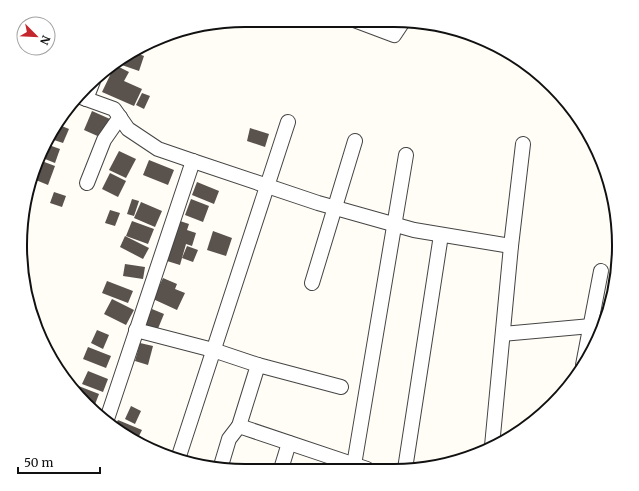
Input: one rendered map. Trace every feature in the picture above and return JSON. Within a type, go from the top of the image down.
[{"type":"street","points":[[373,27],[394,35],[399,27]]},
{"type":"street","points":[[83,99],[114,109],[128,129],[158,149],[193,162],[394,225],[441,235],[511,246]]},
{"type":"street","points":[[87,183],[104,140],[120,118]]},
{"type":"street","points":[[180,454],[288,122]]},
{"type":"street","points":[[312,283],[355,141]]},
{"type":"street","points":[[493,440],[511,246],[523,144]]},
{"type":"street","points":[[360,464],[394,225],[406,155]]},
{"type":"street","points":[[108,416],[193,162]]},
{"type":"street","points":[[406,464],[441,235]]},
{"type":"street","points":[[587,347],[601,271]]},
{"type":"street","points":[[503,334],[591,326]]},
{"type":"street","points":[[136,330],[213,350],[258,365],[342,387]]},
{"type":"street","points":[[222,463],[229,439],[239,426],[258,365]]},
{"type":"street","points":[[239,426],[289,443],[336,464]]},
{"type":"street","points":[[283,464],[289,443]]},
{"type":"building","points":[[140,54],[144,56],[139,71],[122,65]]},
{"type":"building","points":[[119,67],[129,72],[124,81],[142,89],[134,106],[102,92],[111,72]]},
{"type":"building","points":[[142,93],[150,96],[144,109],[136,105]]},
{"type":"building","points":[[92,111],[110,119],[102,138],[84,130]]},
{"type":"building","points":[[62,126],[69,129],[63,143],[54,140]]},
{"type":"building","points":[[250,128],[269,134],[265,147],[247,141]]},
{"type":"building","points":[[51,146],[60,149],[55,163],[45,159]]},
{"type":"building","points":[[119,151],[136,159],[126,178],[109,170]]},
{"type":"building","points":[[149,160],[174,170],[168,185],[143,175]]},
{"type":"building","points":[[44,162],[55,166],[48,185],[37,180]]},
{"type":"building","points":[[110,173],[126,181],[118,197],[102,189]]},
{"type":"building","points":[[197,182],[219,191],[214,204],[192,195]]},
{"type":"building","points":[[54,192],[66,196],[62,207],[50,203]]},
{"type":"building","points":[[132,199],[139,201],[134,216],[127,214]]},
{"type":"building","points":[[191,199],[209,206],[203,222],[185,215]]},
{"type":"building","points":[[141,202],[162,211],[155,227],[134,218]]},
{"type":"building","points":[[110,210],[120,213],[115,226],[105,223]]},
{"type":"building","points":[[132,221],[154,229],[148,244],[126,236]]},
{"type":"building","points":[[180,221],[189,224],[187,230],[196,233],[192,246],[186,244],[180,265],[167,261]]},
{"type":"building","points":[[213,231],[232,238],[226,256],[207,250]]},
{"type":"building","points":[[125,236],[149,248],[143,259],[120,247]]},
{"type":"building","points":[[187,246],[198,250],[193,262],[182,258]]},
{"type":"building","points":[[125,264],[145,267],[143,279],[123,276]]},
{"type":"building","points":[[163,278],[177,284],[175,289],[185,293],[177,310],[153,299]]},
{"type":"building","points":[[107,281],[133,291],[128,303],[102,293]]},
{"type":"building","points":[[112,299],[134,310],[126,325],[104,314]]},
{"type":"building","points":[[152,309],[164,314],[157,331],[145,325]]},
{"type":"building","points":[[97,330],[109,335],[103,349],[91,343]]},
{"type":"building","points":[[140,343],[153,346],[148,365],[135,361]]},
{"type":"building","points":[[88,347],[111,356],[106,368],[83,359]]},
{"type":"building","points":[[88,371],[108,379],[103,392],[82,384]]},
{"type":"building","points":[[77,386],[99,394],[95,404]]},
{"type":"building","points":[[131,406],[141,411],[135,424],[125,419]]},
{"type":"building","points":[[118,420],[142,430],[139,436],[117,422]]}]
